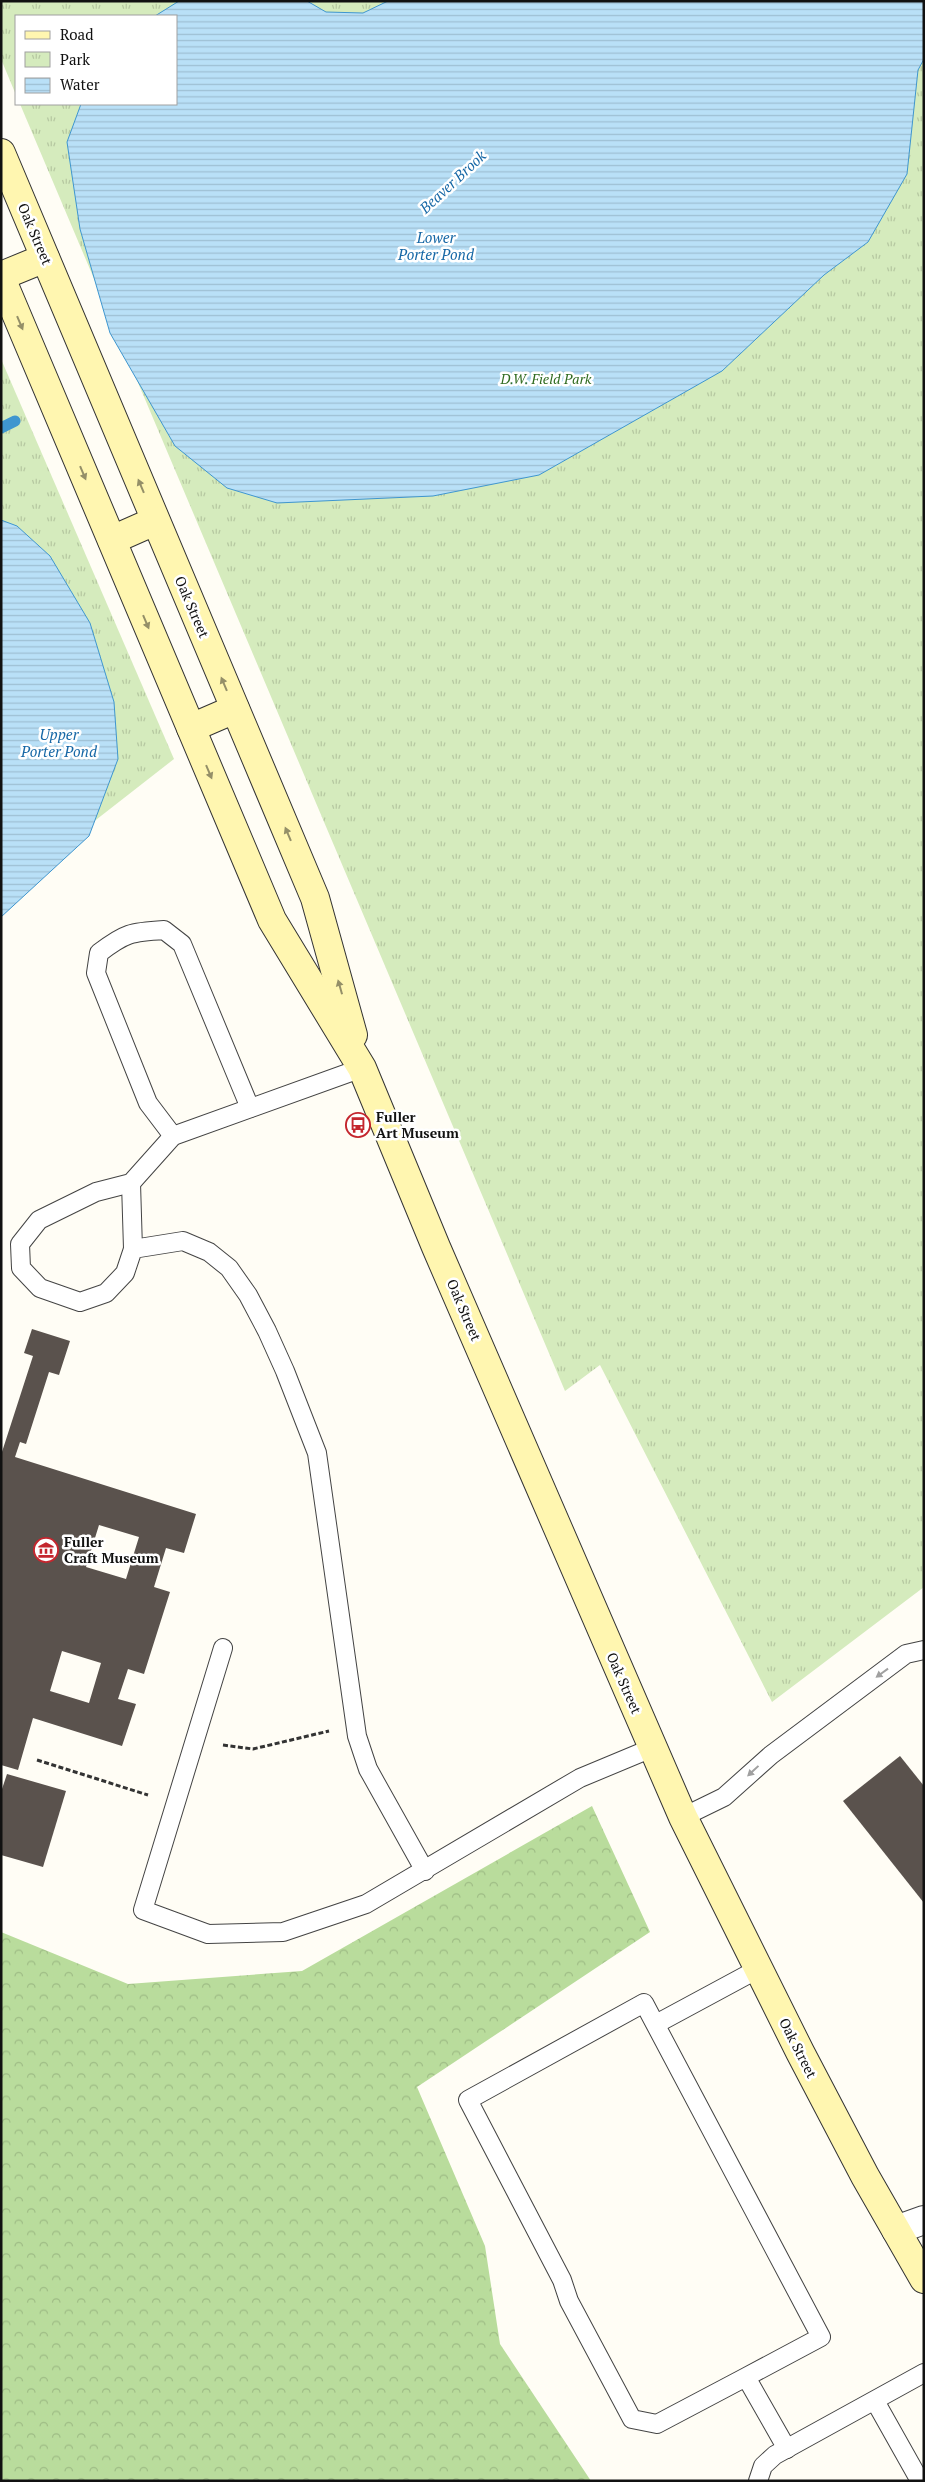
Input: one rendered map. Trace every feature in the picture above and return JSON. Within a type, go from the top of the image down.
[{"type":"main road","name":"Oak Street","points":[[1,153],[315,898],[362,1068],[440,1255],[652,1748],[683,1818],[758,1969],[896,2230],[924,2279]]},
{"type":"main road","points":[[1,277],[45,258]]},
{"type":"main road","name":"Oak Street","points":[[1,277],[272,920],[362,1068]]},
{"type":"main road","points":[[112,540],[155,521]]},
{"type":"main road","points":[[191,728],[235,710]]},
{"type":"street","points":[[896,2230],[924,2220]]},
{"type":"lane","points":[[173,1136],[148,1103],[96,973],[99,953],[115,941],[134,932],[164,930],[182,944],[250,1108]]},
{"type":"lane","points":[[132,1183],[133,1249],[124,1273],[106,1293],[80,1302],[40,1288],[21,1268],[20,1244],[39,1220],[96,1192],[132,1183],[173,1136],[362,1068]]},
{"type":"lane","points":[[133,1249],[182,1241],[209,1252],[229,1268],[248,1295],[267,1331],[285,1371],[316,1453],[357,1736],[368,1769],[425,1871]]},
{"type":"lane","points":[[223,1648],[143,1910],[208,1934],[283,1932],[366,1904],[580,1778],[652,1748]]},
{"type":"lane","points":[[683,1818],[724,1797],[779,1749],[906,1654],[924,1650]]},
{"type":"lane","points":[[656,2024],[758,1969]]},
{"type":"lane","points":[[644,2003],[821,2337],[746,2378],[658,2424],[632,2419],[569,2301],[562,2280],[468,2100],[644,2003]]},
{"type":"lane","points":[[758,2481],[763,2466],[787,2449],[924,2372]]},
{"type":"lane","points":[[746,2378],[787,2449]]},
{"type":"lane","points":[[875,2401],[920,2481]]},
{"type":"path","points":[[215,1744],[253,1749],[269,1747],[311,1734]]},
{"type":"path","points":[[37,1760],[175,1803]]},
{"type":"green space","name":"D.W. Field Park","points":[[1,1],[924,1],[924,1587],[772,1702],[600,1365],[565,1391],[20,105],[178,105],[178,15],[15,15],[15,93],[1,59]]},
{"type":"green space","name":"Upper Porter Pond","points":[[1,359],[174,759],[1,894]]},
{"type":"green space","points":[[592,1806],[650,1932],[417,2087],[485,2246],[500,2344],[591,2481],[1,2481],[1,1932],[128,1984],[302,1971]]},
{"type":"water","name":"Lower Porter Pond","points":[[179,1],[307,1],[326,12],[363,13],[388,1],[924,1],[924,59],[918,70],[907,174],[868,242],[824,275],[722,371],[539,475],[433,496],[277,503],[227,488],[175,446],[110,333],[80,229],[67,142],[81,105],[178,105],[178,15],[157,15]]},
{"type":"water","name":"Upper Porter Pond","points":[[1,520],[17,526],[50,556],[90,623],[114,702],[118,759],[89,836],[1,917]]},
{"type":"building","name":"Fuller Craft Museum","points":[[32,1329],[70,1341],[59,1375],[49,1372],[26,1444],[20,1442],[15,1457],[196,1514],[184,1553],[166,1548],[154,1587],[170,1592],[144,1674],[128,1669],[118,1699],[136,1704],[122,1746],[33,1718],[18,1770],[1,1765],[1,1455],[33,1356],[24,1353]],"holes":[[[99,1525],[139,1537],[126,1579],[86,1567]],[[62,1651],[101,1663],[89,1703],[50,1691]]]},
{"type":"building","points":[[900,1756],[924,1786],[924,1903],[843,1801]]},
{"type":"building","points":[[7,1774],[66,1791],[43,1867],[1,1855],[1,1792]]},
{"type":"waterway","name":"Beaver Brook","points":[[1,428],[15,421]]},
{"type":"place","name":"Fuller Art Museum","points":[[358,1125]]},
{"type":"place","name":"Fuller Craft Museum","points":[[46,1550]]}]
